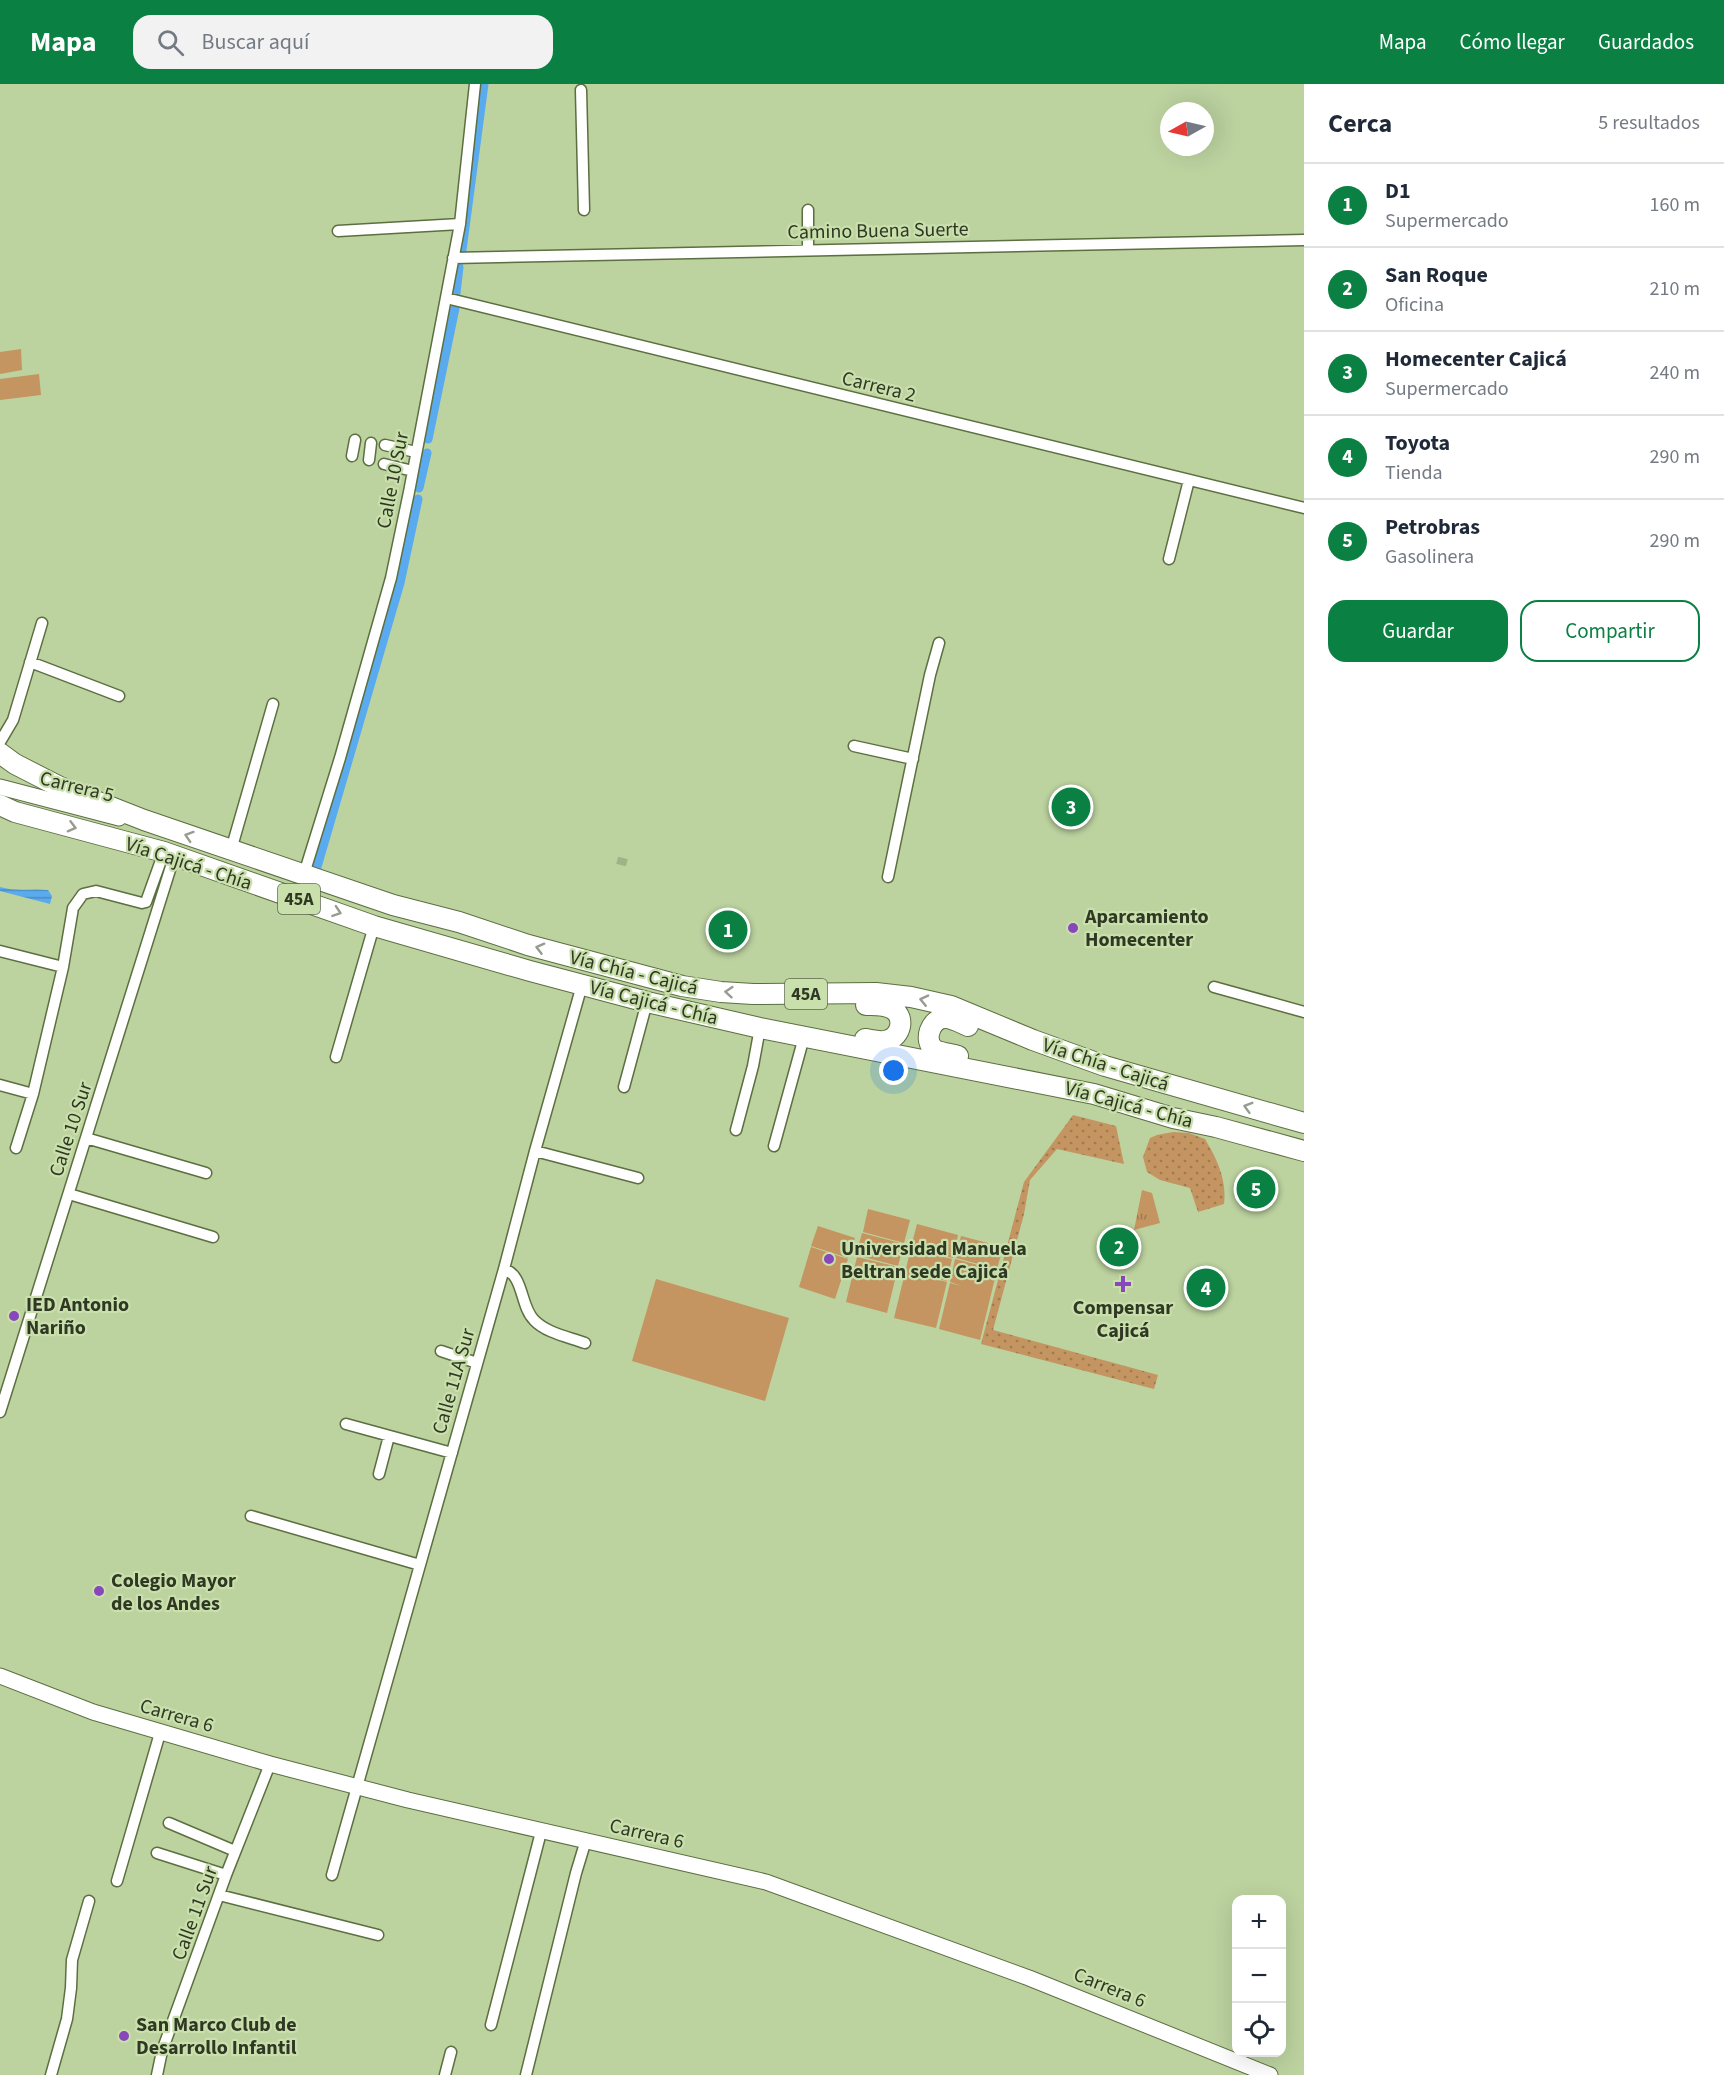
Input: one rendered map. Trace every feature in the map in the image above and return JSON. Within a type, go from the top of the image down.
[{"type":"highway","name":"45A","points":[[0,753],[15,764],[60,787],[144,820]]},
{"type":"highway","name":"Vía Cajicá - Chía","points":[[4,801],[169,854],[374,926],[582,985],[760,1028],[1048,1083],[1304,1151]]},
{"type":"highway","name":"Vía Chía - Cajicá","points":[[144,820],[393,904],[459,922],[528,945],[682,986],[753,994],[876,993],[911,997],[951,1006],[1033,1040],[1105,1066],[1304,1123]]},
{"type":"highway","points":[[790,994],[810,1004],[881,1005],[893,1009],[900,1024],[894,1037],[886,1041],[829,1033],[810,1038]]},
{"type":"highway","points":[[1033,1040],[1007,1042],[945,1018],[937,1020],[928,1035],[935,1050],[1107,1088],[1120,1102]]},
{"type":"main road","name":"Carrera 5","points":[[4,801],[127,820],[144,820]]},
{"type":"main road","name":"Carrera 6","points":[[0,1676],[93,1712],[270,1764],[541,1832],[586,1840],[766,1882],[1029,1977],[1270,2075]]},
{"type":"street","name":"Calle 10 Sur","points":[[304,874],[340,758],[388,588],[417,452],[460,224],[475,84]]},
{"type":"street","points":[[581,90],[584,210]]},
{"type":"street","points":[[808,210],[808,249]]},
{"type":"street","points":[[338,231],[460,224]]},
{"type":"street","name":"Camino Buena Suerte","points":[[453,258],[1304,240]]},
{"type":"street","name":"Carrera 2","points":[[446,298],[1304,508]]},
{"type":"street","points":[[352,456],[355,440]]},
{"type":"street","points":[[369,460],[371,443]]},
{"type":"street","points":[[413,471],[388,465],[390,446],[417,452]]},
{"type":"street","points":[[1169,559],[1189,480]]},
{"type":"street","points":[[0,742],[14,720],[42,623]]},
{"type":"street","points":[[888,876],[930,675],[939,643]]},
{"type":"street","points":[[30,662],[119,696]]},
{"type":"street","points":[[231,850],[273,704]]},
{"type":"street","points":[[854,746],[914,759]]},
{"type":"street","name":"Calle 10 Sur","points":[[0,1412],[86,1138],[169,854]]},
{"type":"street","points":[[16,1148],[33,1094],[63,968],[73,908],[83,894],[96,891],[142,903],[146,902],[169,854]]},
{"type":"street","points":[[336,1057],[374,926]]},
{"type":"street","points":[[0,951],[63,968]]},
{"type":"street","name":"Calle 11A Sur","points":[[332,1875],[582,985]]},
{"type":"street","points":[[1214,987],[1304,1012]]},
{"type":"street","points":[[624,1086],[647,1002]]},
{"type":"street","points":[[736,1130],[753,1066],[760,1028]]},
{"type":"street","points":[[774,1146],[810,1038]]},
{"type":"street","points":[[0,1085],[33,1094]]},
{"type":"street","points":[[86,1138],[206,1173]]},
{"type":"street","points":[[535,1150],[638,1178]]},
{"type":"street","points":[[69,1194],[213,1238]]},
{"type":"street","points":[[504,1269],[514,1275],[528,1311],[534,1320],[558,1334],[585,1342]]},
{"type":"street","points":[[441,1351],[477,1363]]},
{"type":"street","points":[[346,1424],[452,1453]]},
{"type":"street","points":[[379,1474],[389,1436]]},
{"type":"street","points":[[251,1516],[420,1565]]},
{"type":"street","points":[[117,1881],[160,1733]]},
{"type":"street","name":"Calle 11 Sur","points":[[157,2075],[162,2051],[235,1851],[270,1764]]},
{"type":"street","points":[[169,1823],[235,1851]]},
{"type":"street","points":[[491,2025],[541,1832]]},
{"type":"street","points":[[526,2075],[586,1840]]},
{"type":"street","points":[[157,1853],[226,1875]]},
{"type":"street","points":[[219,1895],[378,1935]]},
{"type":"street","points":[[51,2075],[67,2019],[72,1960],[89,1901]]},
{"type":"street","points":[[445,2075],[451,2052]]},
{"type":"green space","points":[[21,349],[22,370],[0,374],[0,352]]},
{"type":"green space","points":[[39,374],[41,395],[0,400],[0,379]]},
{"type":"green space","points":[[1073,1115],[1116,1126],[1124,1164],[1057,1149],[1030,1180],[1024,1214],[993,1330],[1158,1375],[1154,1389],[981,1344],[1024,1182]]},
{"type":"green space","points":[[1173,1132],[1189,1133],[1205,1139],[1220,1170],[1225,1195],[1224,1204],[1198,1212],[1190,1188],[1160,1180],[1147,1172],[1143,1157],[1150,1138]]},
{"type":"green space","points":[[1142,1190],[1152,1193],[1160,1223],[1134,1230]]},
{"type":"green space","points":[[868,1209],[910,1220],[904,1243],[863,1232]]},
{"type":"green space","points":[[917,1224],[958,1235],[953,1258],[911,1247]]},
{"type":"green space","points":[[818,1226],[855,1238],[848,1258],[811,1246]]},
{"type":"green space","points":[[862,1233],[904,1244],[898,1266],[856,1255]]},
{"type":"green space","points":[[961,1236],[1003,1247],[997,1269],[956,1258]]},
{"type":"green space","points":[[811,1247],[848,1259],[835,1299],[799,1287]]},
{"type":"green space","points":[[911,1248],[952,1259],[947,1281],[930,1278],[947,1282],[936,1328],[894,1318]]},
{"type":"green space","points":[[857,1257],[898,1267],[887,1313],[846,1302]]},
{"type":"green space","points":[[955,1259],[997,1270],[980,1340],[939,1329],[950,1283],[962,1286],[950,1282]]},
{"type":"green space","points":[[656,1279],[789,1318],[765,1401],[632,1361]]},
{"type":"water","points":[[0,887],[48,890],[52,896],[50,904],[0,891]]},
{"type":"waterway","points":[[462,250],[484,84]]},
{"type":"waterway","points":[[456,293],[459,267]]},
{"type":"waterway","points":[[428,439],[455,308]]},
{"type":"waterway","points":[[419,488],[427,453]]},
{"type":"waterway","points":[[317,867],[400,583],[418,499]]},
{"type":"tunnel","points":[[621,865],[623,858]]},
{"type":"place","name":"Homecenter Cajicá","points":[[1071,807]]},
{"type":"place","name":"Aparcamiento Homecenter","points":[[1073,928]]},
{"type":"place","name":"D1","points":[[728,930]]},
{"type":"place","name":"Petrobras","points":[[1256,1189]]},
{"type":"place","name":"San Roque","points":[[1119,1247]]},
{"type":"place","name":"Universidad Manuela Beltran sede Cajicá","points":[[829,1259]]},
{"type":"place","name":"Compensar Cajicá","points":[[1123,1284]]},
{"type":"place","name":"Toyota","points":[[1206,1288]]},
{"type":"place","name":"IED Antonio Nariño","points":[[14,1316]]},
{"type":"place","name":"Colegio Mayor de los Andes","points":[[99,1591]]},
{"type":"place","name":"San Marco Club de Desarrollo Infantil","points":[[124,2036]]}]
